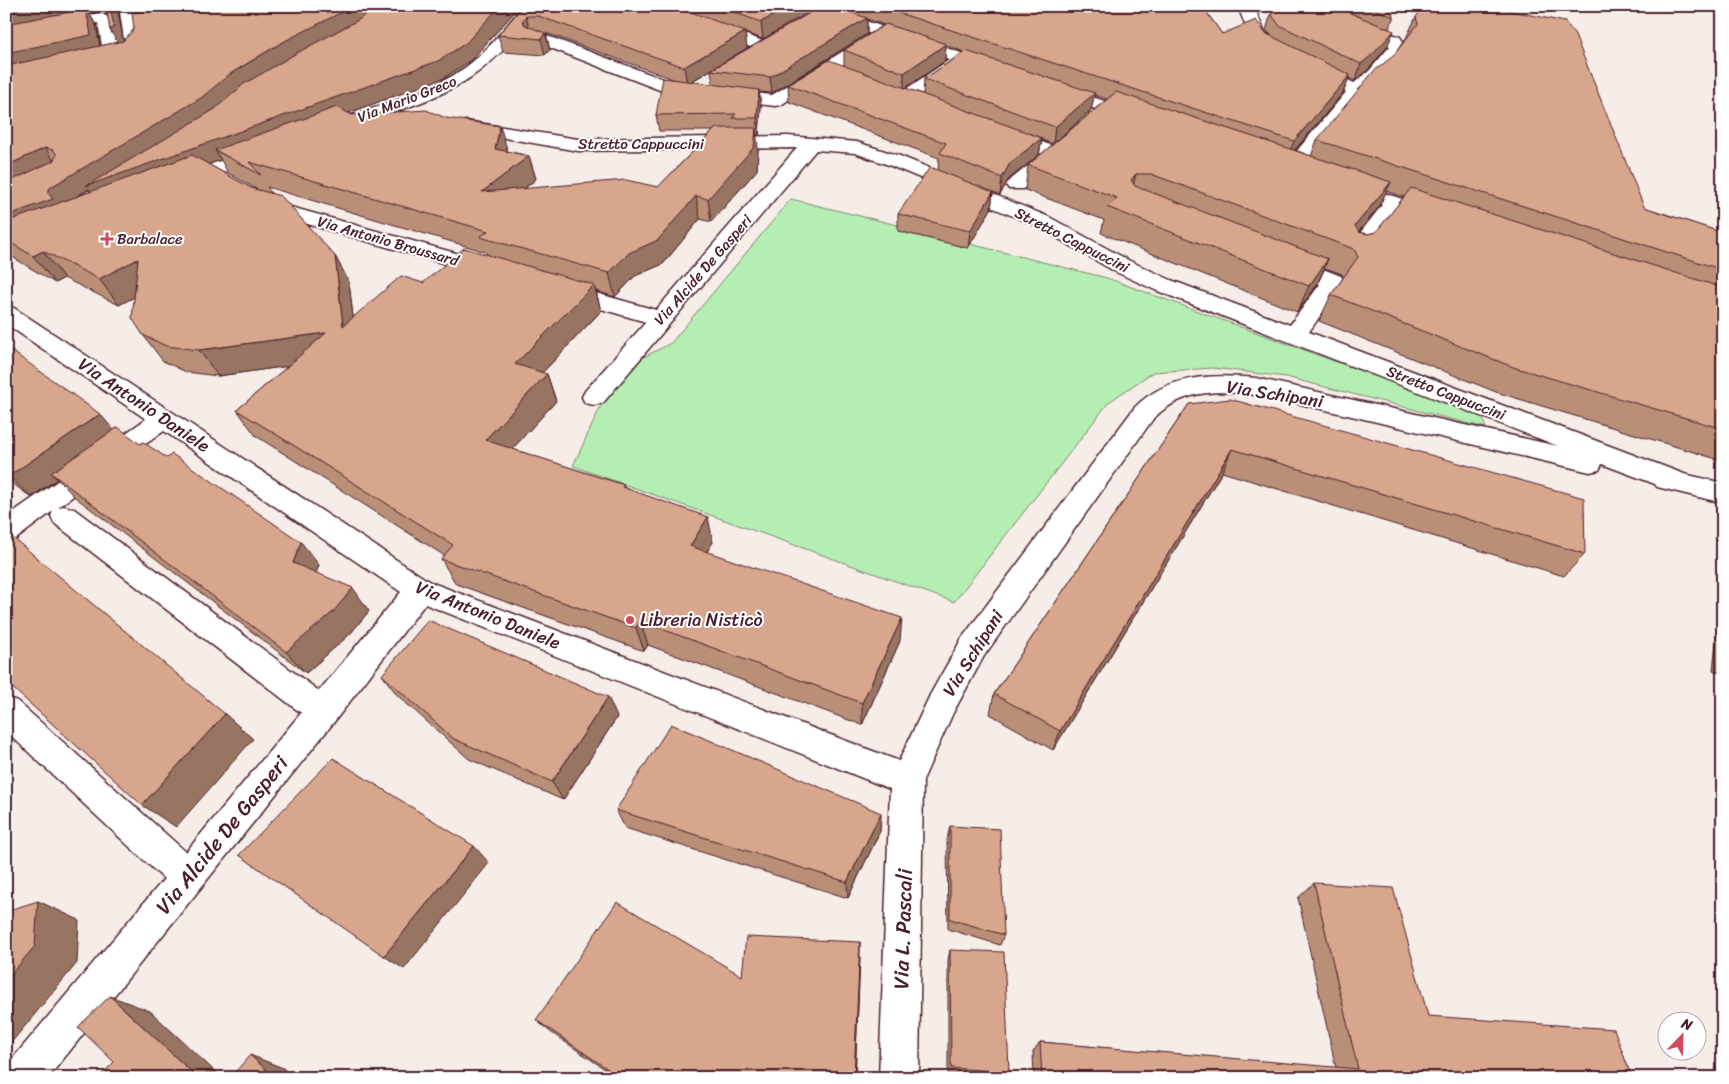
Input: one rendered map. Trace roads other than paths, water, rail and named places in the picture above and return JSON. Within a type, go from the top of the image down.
[{"type":"street","points":[[6,26],[107,6]]},
{"type":"street","points":[[93,61],[127,53],[134,48],[127,6]]},
{"type":"street","name":"Via Mario Greco","points":[[321,131],[438,89],[464,76],[482,62],[531,6]]},
{"type":"street","points":[[1246,6],[1254,28],[1267,45],[1356,91]]},
{"type":"street","points":[[655,7],[764,47]]},
{"type":"street","points":[[747,57],[803,19],[824,12],[1007,74]]},
{"type":"street","points":[[6,36],[101,18],[106,21],[112,57]]},
{"type":"street","points":[[1292,169],[1356,91],[1375,75],[1398,46],[1397,43],[1339,19]]},
{"type":"street","points":[[130,25],[150,21]]},
{"type":"street","points":[[536,37],[676,90],[775,101],[884,32]]},
{"type":"street","points":[[906,97],[961,59]]},
{"type":"street","points":[[827,68],[871,84]]},
{"type":"street","points":[[689,92],[714,77]]},
{"type":"street","points":[[1044,86],[1154,123]]},
{"type":"street","points":[[888,90],[923,103]]},
{"type":"street","points":[[1016,186],[1108,107]]},
{"type":"street","points":[[349,121],[362,132],[389,129]]},
{"type":"street","name":"Stretto Cappuccini","points":[[449,125],[578,145],[812,143],[857,148],[893,160],[1042,221],[1122,266],[1163,285],[1682,484]]},
{"type":"street","points":[[985,126],[1056,153]]},
{"type":"street","name":"Via Alcide De Gasperi","points":[[594,397],[812,143]]},
{"type":"street","points":[[162,188],[274,148]]},
{"type":"street","points":[[1274,163],[1311,175]]},
{"type":"street","name":"Via Antonio Broussard","points":[[208,172],[273,208],[509,276]]},
{"type":"street","points":[[1329,181],[1449,221]]},
{"type":"street","points":[[1355,252],[1394,203]]},
{"type":"street","points":[[1267,255],[1332,281],[1295,335]]},
{"type":"street","points":[[547,286],[661,319]]},
{"type":"street","name":"Via Antonio Daniele","points":[[6,313],[420,590],[907,780]]},
{"type":"street","name":"Via Schipani","points":[[907,780],[941,705],[973,647],[1144,413],[1154,402],[1169,392],[1189,387],[1217,384],[1272,390],[1723,493]]},
{"type":"street","points":[[6,531],[164,418]]},
{"type":"street","points":[[64,516],[323,712]]},
{"type":"street","name":"Via Alcide De Gasperi","points":[[22,1078],[323,712],[420,590]]},
{"type":"street","points":[[6,711],[188,877]]},
{"type":"street","name":"Via L. Pascali","points":[[899,1078],[907,780]]},
{"type":"place","name":"Barbalace","points":[[107,239]]},
{"type":"place","name":"Libreria Nisticò","points":[[630,620]]}]
